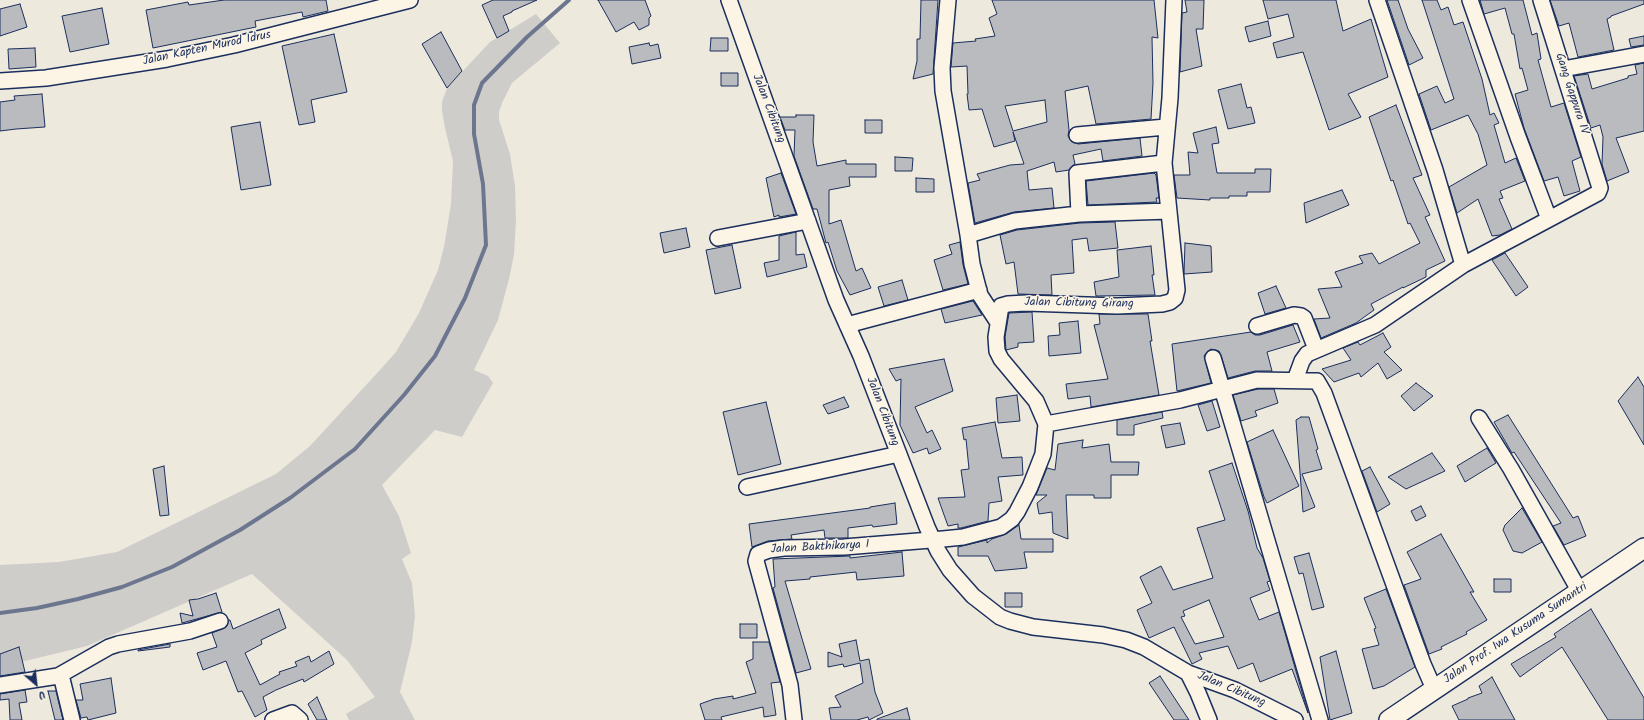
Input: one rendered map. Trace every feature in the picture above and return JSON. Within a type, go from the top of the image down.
[{"type":"main road","name":"Jalan Prof. Iwa Kusuma Sumantri","points":[[1389,720],[1644,548]]},
{"type":"street","name":"Jalan Kapten Murod Idrus","points":[[0,82],[46,78],[167,58],[234,45],[410,0]]},
{"type":"street","name":"Jalan Cibitung","points":[[729,0],[748,57],[847,325],[861,356],[933,539],[950,570],[973,596],[1000,617],[1033,627],[1103,635],[1126,640],[1144,647],[1188,673],[1235,690],[1295,720]]},
{"type":"street","points":[[948,0],[942,68],[943,91],[972,264],[982,300],[997,321]]},
{"type":"street","name":"Jalan Cibitung Girang","points":[[933,539],[963,537],[995,529],[1001,527],[1012,519],[1030,487],[1043,454],[1046,424],[1036,401],[1001,359],[996,344],[997,321],[1001,306],[1008,304],[1117,306],[1162,304],[1173,300],[1176,294],[1177,290],[1164,163],[1166,127],[1170,98],[1174,0]]},
{"type":"street","points":[[1377,0],[1435,170],[1463,265]]},
{"type":"street","points":[[1295,380],[1304,357],[1316,349],[1375,325],[1463,265],[1549,219],[1518,138],[1470,0]]},
{"type":"street","name":"Gang Gappura IV","points":[[1541,0],[1600,188],[1595,195],[1549,219]]},
{"type":"street","points":[[1563,69],[1644,54]]},
{"type":"street","points":[[1077,135],[1166,127]]},
{"type":"street","points":[[1079,214],[1076,175],[1078,172],[1164,163]]},
{"type":"street","points":[[968,235],[1005,223],[1079,214],[1168,211]]},
{"type":"street","points":[[718,238],[808,221]]},
{"type":"street","points":[[847,325],[979,290]]},
{"type":"street","points":[[1257,326],[1294,315],[1301,316],[1304,318],[1316,349]]},
{"type":"street","points":[[1213,358],[1320,720]]},
{"type":"street","points":[[1046,424],[1180,400],[1257,380],[1317,381],[1322,388],[1423,664],[1434,689]]},
{"type":"street","points":[[1479,418],[1511,469],[1580,592]]},
{"type":"street","points":[[747,487],[899,454]]},
{"type":"street","name":"Jalan Bakthikarya I","points":[[794,720],[787,673],[756,561],[758,554],[769,550],[784,548],[844,547],[906,543],[933,539]]},
{"type":"street","points":[[0,685],[61,676],[109,647],[123,642],[194,630],[220,621]]},
{"type":"street","name":"Jalan Cibitung","points":[[1188,673],[1209,720]]},
{"type":"street","points":[[61,676],[72,720]]},
{"type":"street","points":[[274,720],[292,713],[300,720]]},
{"type":"shaded area","points":[[536,14],[560,43],[512,83],[499,112],[499,120],[510,154],[515,186],[516,220],[514,255],[498,320],[474,370],[488,376],[493,383],[462,437],[435,430],[382,485],[399,516],[411,553],[402,559],[412,583],[415,616],[412,642],[400,692],[415,720],[349,720],[346,714],[375,697],[347,660],[252,574],[87,646],[0,667],[0,565],[59,562],[117,552],[276,474],[310,446],[396,352],[419,313],[438,270],[444,247],[451,204],[453,161],[442,111],[442,102],[447,88],[490,42]]},
{"type":"building","points":[[224,0],[326,0],[328,11],[303,17],[302,12],[255,21],[256,27],[153,48],[146,10],[188,2],[189,5]]},
{"type":"building","points":[[493,0],[537,0],[503,16],[509,31],[497,38],[482,5]]},
{"type":"building","points":[[598,0],[645,0],[651,16],[649,18],[649,25],[639,30],[634,22],[616,32]]},
{"type":"building","points":[[921,0],[938,0],[933,74],[913,79],[917,61],[917,39],[920,39]]},
{"type":"building","points":[[992,0],[1154,0],[1158,38],[1152,37],[1153,83],[1151,119],[1096,124],[1088,86],[1065,91],[1069,130],[1068,136],[1071,141],[1078,144],[1140,138],[1142,156],[1103,161],[1101,149],[1073,155],[1075,164],[1069,170],[1056,172],[1054,162],[1027,171],[1029,190],[1052,188],[1054,208],[1014,212],[975,223],[968,183],[980,180],[977,174],[1010,165],[1024,164],[1013,132],[1015,141],[994,147],[982,109],[969,110],[967,94],[967,66],[951,67],[953,43],[976,41],[975,39],[995,36],[989,18],[997,14]],"holes":[[[1045,100],[1047,122],[1013,131],[1005,106]]]},
{"type":"building","points":[[1185,0],[1204,0],[1203,29],[1196,29],[1202,66],[1180,72],[1182,13],[1187,12]]},
{"type":"building","points":[[1263,0],[1336,0],[1343,31],[1371,19],[1388,77],[1348,94],[1361,117],[1329,130],[1303,52],[1277,58],[1273,43],[1294,37],[1288,14],[1268,19]]},
{"type":"building","points":[[1387,0],[1398,0],[1408,29],[1423,58],[1409,65]]},
{"type":"building","points":[[1422,0],[1437,0],[1441,10],[1448,7],[1454,25],[1463,22],[1482,79],[1490,115],[1494,113],[1499,123],[1494,125],[1505,163],[1516,158],[1525,181],[1500,191],[1503,198],[1499,199],[1512,229],[1500,235],[1492,236],[1478,199],[1457,213],[1449,187],[1487,165],[1478,134],[1468,115],[1431,130],[1419,94],[1437,86],[1445,103],[1454,99]]},
{"type":"building","points":[[1480,0],[1523,0],[1532,35],[1537,33],[1541,59],[1538,60],[1551,107],[1564,103],[1581,157],[1572,161],[1580,191],[1564,196],[1558,177],[1544,181],[1524,128],[1515,94],[1528,90],[1522,68],[1520,69],[1514,34],[1512,34],[1505,8],[1484,14]]},
{"type":"building","points":[[1550,0],[1644,0],[1644,4],[1611,16],[1607,19],[1614,50],[1578,57],[1569,23],[1559,26]]},
{"type":"building","points":[[20,4],[27,27],[0,36],[0,9]]},
{"type":"building","points":[[102,8],[109,44],[70,52],[62,16]]},
{"type":"building","points":[[1268,21],[1271,36],[1249,42],[1245,27]]},
{"type":"building","points":[[441,32],[462,71],[447,88],[422,44]]},
{"type":"building","points":[[334,34],[347,92],[311,100],[315,122],[299,125],[282,46]]},
{"type":"building","points":[[1644,36],[1644,45],[1631,47],[1629,39]]},
{"type":"building","points":[[711,38],[728,38],[728,51],[710,51]]},
{"type":"building","points":[[649,43],[650,46],[658,44],[661,58],[632,64],[629,47]]},
{"type":"building","points":[[35,48],[36,67],[9,69],[8,49]]},
{"type":"building","points":[[1644,63],[1644,131],[1616,138],[1629,172],[1607,181],[1602,164],[1603,137],[1600,125],[1591,128],[1574,76],[1588,74],[1592,89],[1637,74],[1635,65]]},
{"type":"building","points":[[721,73],[738,73],[738,86],[721,86]]},
{"type":"building","points":[[1241,84],[1247,108],[1251,107],[1255,123],[1228,129],[1218,90]]},
{"type":"building","points":[[42,94],[45,127],[0,131],[0,102],[15,100],[14,96]]},
{"type":"building","points":[[1396,105],[1422,175],[1413,178],[1430,215],[1425,217],[1445,261],[1426,270],[1426,277],[1371,304],[1374,310],[1356,323],[1321,338],[1314,319],[1330,318],[1318,289],[1342,287],[1335,272],[1363,263],[1359,256],[1372,253],[1379,264],[1420,243],[1410,223],[1408,224],[1393,180],[1391,181],[1369,117]]},
{"type":"building","points":[[796,115],[814,115],[813,142],[817,166],[846,160],[846,164],[876,164],[876,177],[849,177],[850,186],[829,190],[829,224],[841,220],[856,271],[862,268],[871,288],[850,295],[837,271],[828,242],[826,243],[817,209],[813,209],[794,156],[795,130],[785,130],[780,117],[796,117]]},
{"type":"building","points":[[865,120],[882,120],[882,133],[865,133]]},
{"type":"building","points":[[260,122],[271,185],[241,190],[231,127]]},
{"type":"building","points":[[1216,127],[1219,143],[1212,144],[1217,173],[1255,173],[1255,169],[1271,169],[1270,192],[1247,192],[1247,196],[1210,198],[1210,200],[1177,198],[1174,175],[1190,175],[1188,152],[1198,153],[1193,133]]},
{"type":"building","points":[[895,157],[913,158],[912,171],[895,171]]},
{"type":"building","points":[[781,173],[796,214],[779,217],[779,215],[774,217],[766,178]]},
{"type":"building","points":[[1154,173],[1156,175],[1159,198],[1156,198],[1157,202],[1088,205],[1086,181]]},
{"type":"building","points":[[916,178],[934,179],[934,192],[916,192]]},
{"type":"building","points":[[1342,190],[1349,205],[1306,223],[1304,203]]},
{"type":"building","points":[[1115,222],[1118,248],[1089,251],[1087,238],[1072,240],[1074,273],[1051,275],[1052,295],[1018,294],[1014,262],[1006,264],[1000,235],[1017,230],[1080,223]]},
{"type":"building","points":[[686,228],[690,247],[664,253],[660,233]]},
{"type":"building","points":[[796,232],[796,255],[804,254],[807,267],[767,277],[764,263],[779,260],[779,236]]},
{"type":"building","points":[[960,242],[963,265],[968,284],[943,290],[934,260],[952,254],[949,245]]},
{"type":"building","points":[[1185,243],[1211,246],[1212,272],[1184,274]]},
{"type":"building","points":[[732,245],[741,288],[715,294],[706,250]]},
{"type":"building","points":[[1151,246],[1154,275],[1152,275],[1155,295],[1096,296],[1094,282],[1119,277],[1117,250]]},
{"type":"building","points":[[1505,253],[1528,287],[1516,296],[1492,260]]},
{"type":"building","points":[[902,280],[908,300],[884,306],[878,287]]},
{"type":"building","points":[[1276,286],[1286,308],[1265,314],[1258,293]]},
{"type":"building","points":[[973,301],[982,315],[945,323],[941,309]]},
{"type":"building","points":[[1032,312],[1034,342],[1018,343],[1018,347],[1006,350],[1005,337],[1009,313]]},
{"type":"building","points":[[1099,314],[1148,314],[1152,341],[1150,341],[1159,395],[1091,407],[1090,396],[1068,399],[1066,384],[1108,379],[1094,325],[1100,324]]},
{"type":"building","points":[[1078,321],[1081,353],[1049,356],[1048,336],[1060,335],[1059,323]]},
{"type":"building","points":[[1293,325],[1300,342],[1267,352],[1272,371],[1255,371],[1228,378],[1219,351],[1211,349],[1204,356],[1211,383],[1177,391],[1172,344],[1251,332],[1255,335],[1260,335]]},
{"type":"building","points":[[1383,333],[1391,347],[1384,352],[1402,370],[1387,379],[1378,363],[1361,377],[1359,373],[1334,382],[1322,369],[1351,360],[1343,348],[1358,342],[1360,345]]},
{"type":"building","points":[[944,359],[953,391],[915,407],[927,433],[932,430],[941,449],[929,454],[927,448],[913,453],[900,425],[901,379],[896,381],[889,369]]},
{"type":"building","points":[[1638,377],[1644,387],[1644,445],[1618,401]]},
{"type":"building","points":[[1416,383],[1433,396],[1414,411],[1401,396]]},
{"type":"building","points":[[1258,389],[1274,389],[1278,403],[1255,411],[1257,416],[1241,421],[1233,395]]},
{"type":"building","points":[[1017,395],[1020,421],[998,423],[996,398]]},
{"type":"building","points":[[844,397],[849,407],[828,414],[823,405]]},
{"type":"building","points":[[1212,401],[1220,427],[1207,431],[1198,405]]},
{"type":"building","points":[[766,402],[781,464],[738,475],[723,412]]},
{"type":"building","points":[[1162,412],[1163,418],[1134,425],[1134,435],[1117,435],[1117,420]]},
{"type":"building","points":[[1508,415],[1573,518],[1578,516],[1586,536],[1564,545],[1553,526],[1561,523],[1514,452],[1512,453],[1494,422]]},
{"type":"building","points":[[1301,417],[1309,417],[1318,449],[1316,450],[1322,469],[1302,474],[1315,507],[1303,512],[1296,420]]},
{"type":"building","points":[[995,422],[1002,458],[1022,457],[1023,475],[998,477],[1002,501],[989,503],[988,521],[961,528],[958,528],[958,524],[948,526],[938,498],[965,497],[961,470],[969,469],[966,439],[964,440],[962,428]]},
{"type":"building","points":[[1180,423],[1185,444],[1166,448],[1161,426]]},
{"type":"building","points":[[1273,430],[1299,486],[1267,503],[1247,442]]},
{"type":"building","points":[[1083,440],[1082,448],[1109,444],[1111,462],[1139,462],[1138,475],[1111,475],[1111,498],[1094,498],[1094,495],[1066,495],[1068,539],[1053,533],[1052,512],[1039,514],[1037,503],[1047,495],[1036,495],[1047,468],[1055,470],[1058,444]]},
{"type":"building","points":[[1487,448],[1496,463],[1465,482],[1457,466]]},
{"type":"building","points":[[1432,453],[1445,471],[1406,489],[1388,477]]},
{"type":"building","points":[[1232,463],[1248,511],[1257,548],[1263,558],[1270,581],[1267,582],[1270,590],[1250,598],[1259,620],[1279,612],[1308,713],[1292,669],[1260,682],[1253,663],[1238,669],[1228,646],[1199,653],[1202,659],[1192,664],[1174,627],[1149,638],[1137,610],[1152,603],[1140,577],[1161,566],[1173,590],[1213,578],[1197,528],[1225,520],[1209,471]],"holes":[[[1209,600],[1224,637],[1195,644],[1181,617],[1185,616],[1183,611]]]},
{"type":"building","points":[[164,466],[169,515],[160,516],[153,469]]},
{"type":"building","points":[[1370,467],[1390,504],[1377,512],[1362,471]]},
{"type":"building","points":[[895,503],[897,524],[848,528],[848,538],[825,538],[824,530],[791,535],[792,539],[768,541],[752,547],[749,524],[870,508]]},
{"type":"building","points":[[1421,506],[1426,516],[1416,521],[1411,511]]},
{"type":"building","points":[[1522,508],[1542,542],[1522,553],[1513,551],[1503,530],[1505,525]]},
{"type":"building","points":[[1019,525],[1021,539],[1053,539],[1053,552],[1024,552],[1027,568],[995,571],[988,556],[958,556],[958,547],[987,540],[987,543],[992,539],[1006,534]]},
{"type":"building","points":[[1441,534],[1474,592],[1470,592],[1487,620],[1466,632],[1467,634],[1441,647],[1442,649],[1429,654],[1404,585],[1421,579],[1407,552]]},
{"type":"building","points":[[902,552],[904,576],[857,580],[856,572],[785,581],[811,669],[796,673],[773,588],[775,587],[773,559],[850,556],[850,558]]},
{"type":"building","points":[[1309,553],[1324,607],[1312,610],[1303,573],[1299,574],[1294,557]]},
{"type":"building","points":[[1494,579],[1511,579],[1511,592],[1494,592]]},
{"type":"building","points":[[1386,589],[1415,667],[1384,686],[1373,689],[1362,649],[1379,645],[1374,629],[1376,628],[1364,598]]},
{"type":"building","points":[[216,593],[222,612],[182,623],[180,613],[193,616],[189,600],[198,599]]},
{"type":"building","points":[[1005,593],[1022,593],[1022,607],[1005,607]]},
{"type":"building","points":[[279,609],[286,628],[261,640],[262,644],[245,653],[260,685],[280,674],[279,672],[297,666],[295,662],[309,656],[311,662],[329,651],[334,664],[304,682],[303,679],[263,697],[267,710],[255,717],[242,691],[238,692],[226,661],[203,670],[197,653],[217,647],[212,633],[226,627],[229,620],[233,629]]},
{"type":"building","points":[[1591,609],[1644,698],[1644,720],[1608,720],[1562,647],[1520,677],[1511,664],[1556,637],[1554,634]]},
{"type":"building","points":[[740,624],[757,624],[757,638],[740,638]]},
{"type":"building","points":[[856,640],[860,661],[869,659],[875,692],[883,713],[869,720],[868,717],[857,720],[831,720],[829,708],[841,707],[835,696],[863,683],[860,663],[844,667],[843,664],[828,667],[828,652],[842,657],[839,644]]},
{"type":"building","points":[[753,642],[769,642],[780,682],[771,683],[776,715],[764,717],[763,707],[721,717],[722,720],[705,720],[700,704],[714,699],[733,696],[733,699],[756,693],[746,662],[753,659]]},
{"type":"building","points":[[170,644],[170,647],[138,651],[138,650]]},
{"type":"building","points":[[19,647],[25,672],[0,676],[0,654]]},
{"type":"building","points":[[1336,651],[1352,713],[1330,720],[1320,657]]},
{"type":"building","points":[[1160,676],[1189,720],[1174,720],[1149,683]]},
{"type":"building","points":[[1492,677],[1515,720],[1459,720],[1452,706],[1482,693],[1479,686]]},
{"type":"building","points":[[111,678],[116,713],[88,720],[87,717],[81,718],[76,700],[83,700],[80,684]]},
{"type":"building","points":[[25,690],[27,702],[19,703],[22,720],[10,720],[9,699],[0,700],[0,694]]},
{"type":"building","points":[[48,691],[56,691],[63,720],[55,720]]},
{"type":"building","points":[[317,697],[327,720],[317,720],[308,704]]},
{"type":"building","points":[[907,708],[910,720],[877,720],[877,719]]},
{"type":"waterway","points":[[0,613],[37,608],[78,599],[122,587],[172,567],[240,530],[290,498],[355,449],[404,395],[435,356],[465,298],[486,245],[483,184],[474,134],[474,105],[482,83],[527,37],[569,0]]}]
